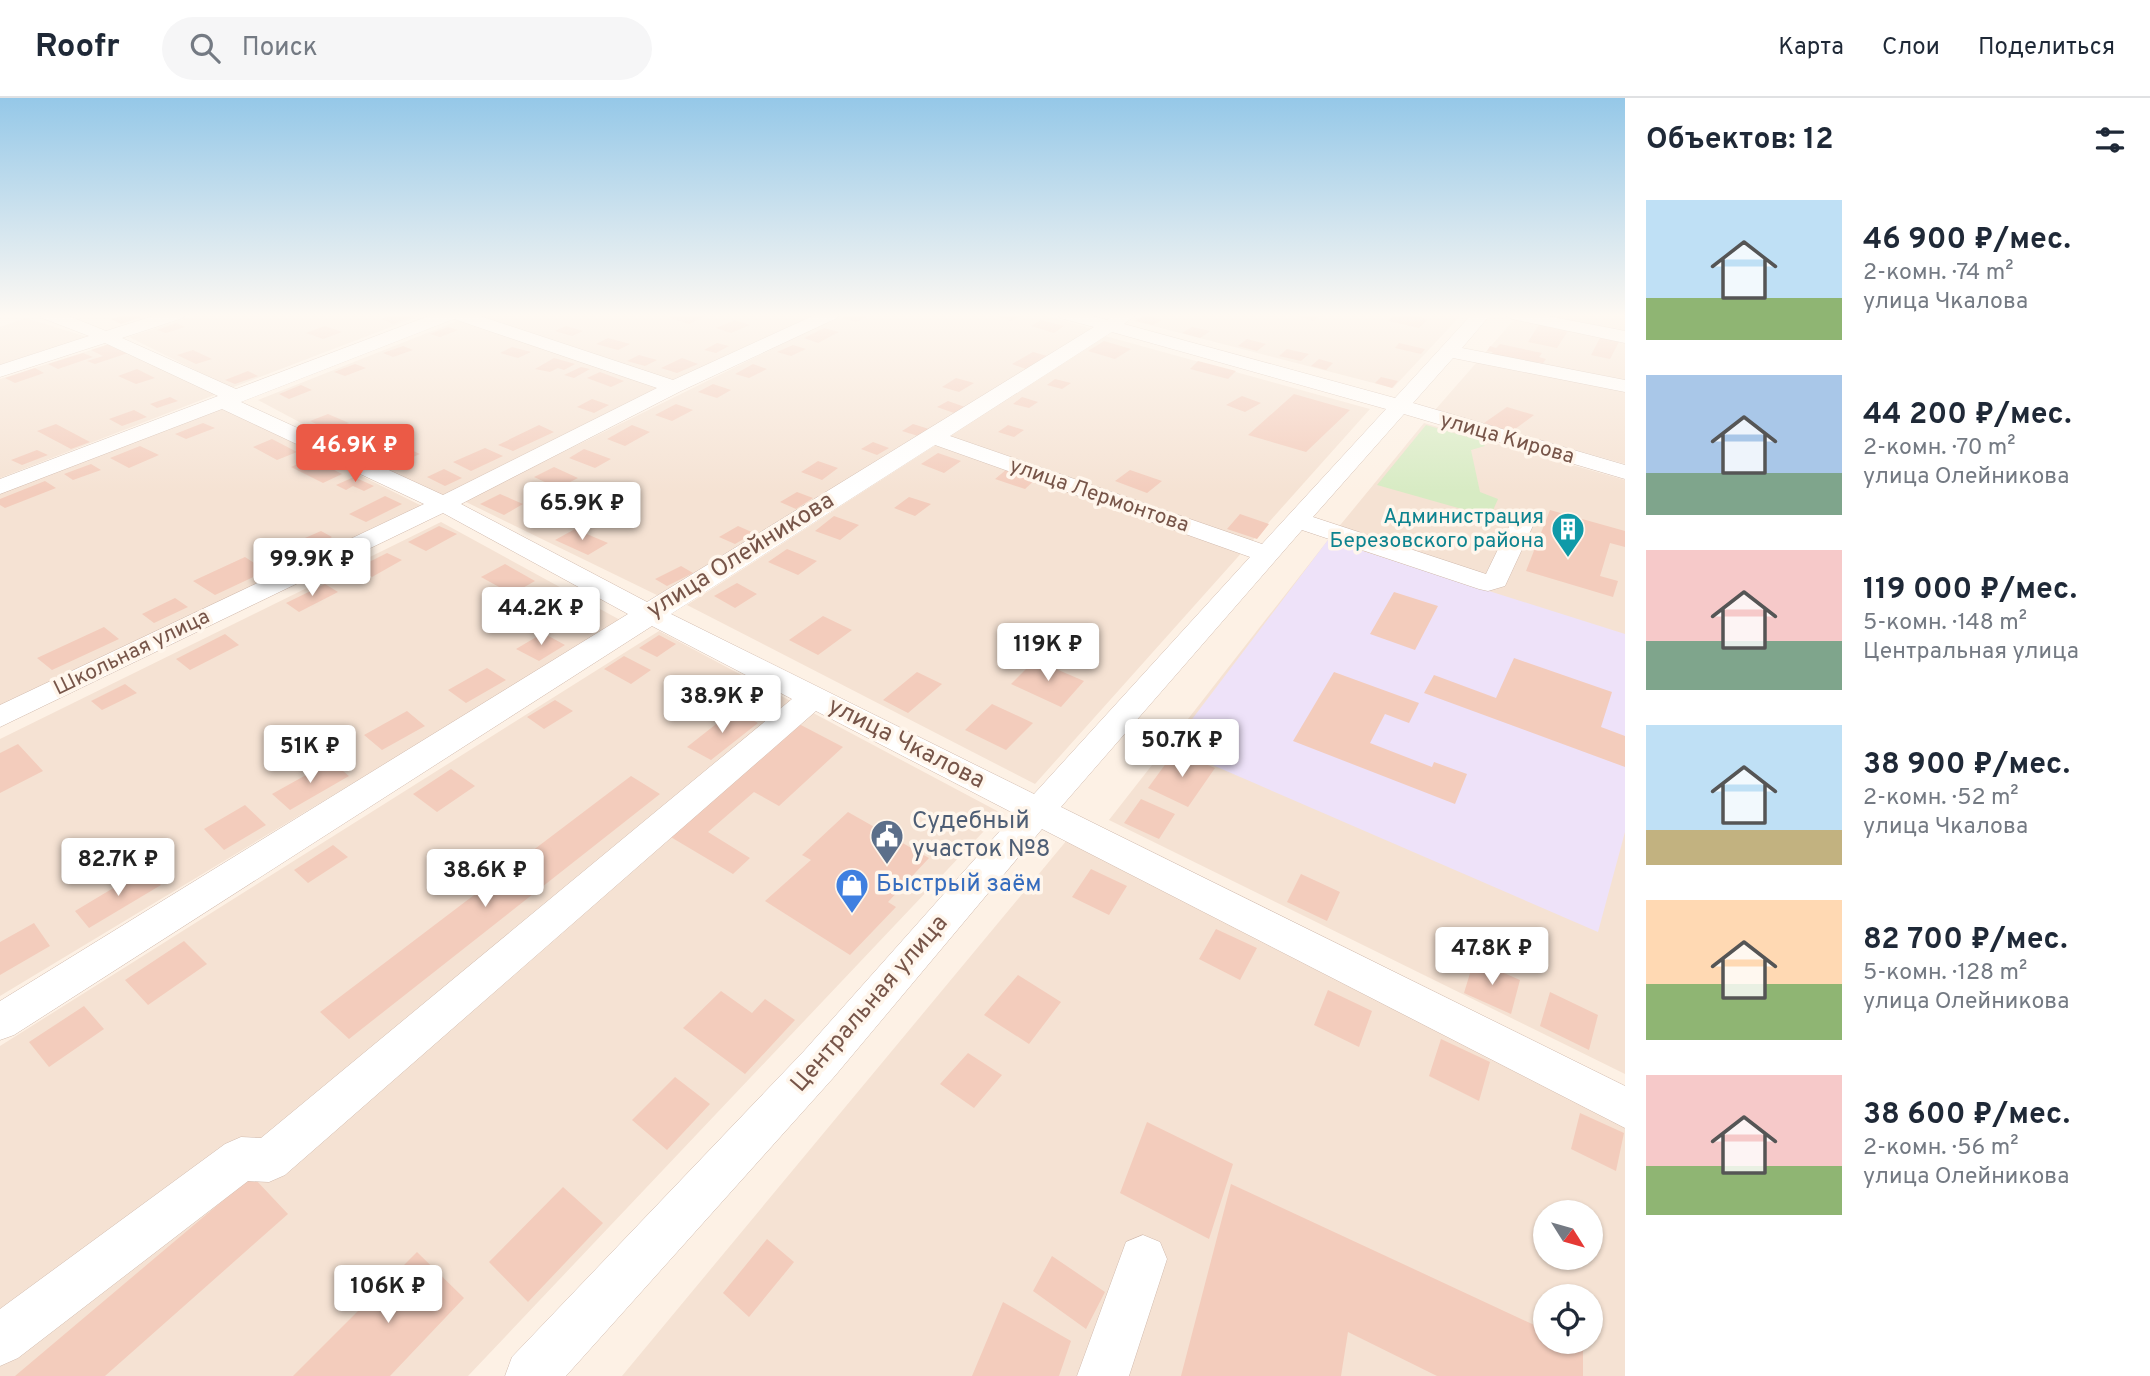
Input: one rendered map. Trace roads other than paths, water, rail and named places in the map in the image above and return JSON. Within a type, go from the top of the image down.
[{"type":"street","name":"улица Чкалова","points":[[179,374],[443,504],[649,614],[1625,1108]]},
{"type":"street","points":[[0,487],[296,374]]},
{"type":"street","points":[[634,374],[674,387]]},
{"type":"street","name":"Школьная улица","points":[[0,717],[443,504],[703,374]]},
{"type":"street","name":"улица Олейникова","points":[[0,1022],[1032,374]]},
{"type":"street","name":"улица Кирова","points":[[1291,374],[1399,408],[1625,472]]},
{"type":"street","name":"Центральная улица","points":[[531,1376],[827,1055],[1037,812],[1429,374]]},
{"type":"street","points":[[1562,374],[1625,386]]},
{"type":"street","name":"улица Лермонтова","points":[[932,437],[1266,554]]},
{"type":"street","points":[[1297,520],[1488,583],[1496,580],[1525,517]]},
{"type":"street","points":[[0,1340],[241,1159],[269,1160],[814,696]]},
{"type":"street","points":[[1103,1376],[1143,1259]]},
{"type":"place","name":"Администрация Березовского района","points":[[1568,559]]},
{"type":"place","name":"Судебный участок №8","points":[[887,866]]},
{"type":"place","name":"Быстрый заём","points":[[852,915]]}]
